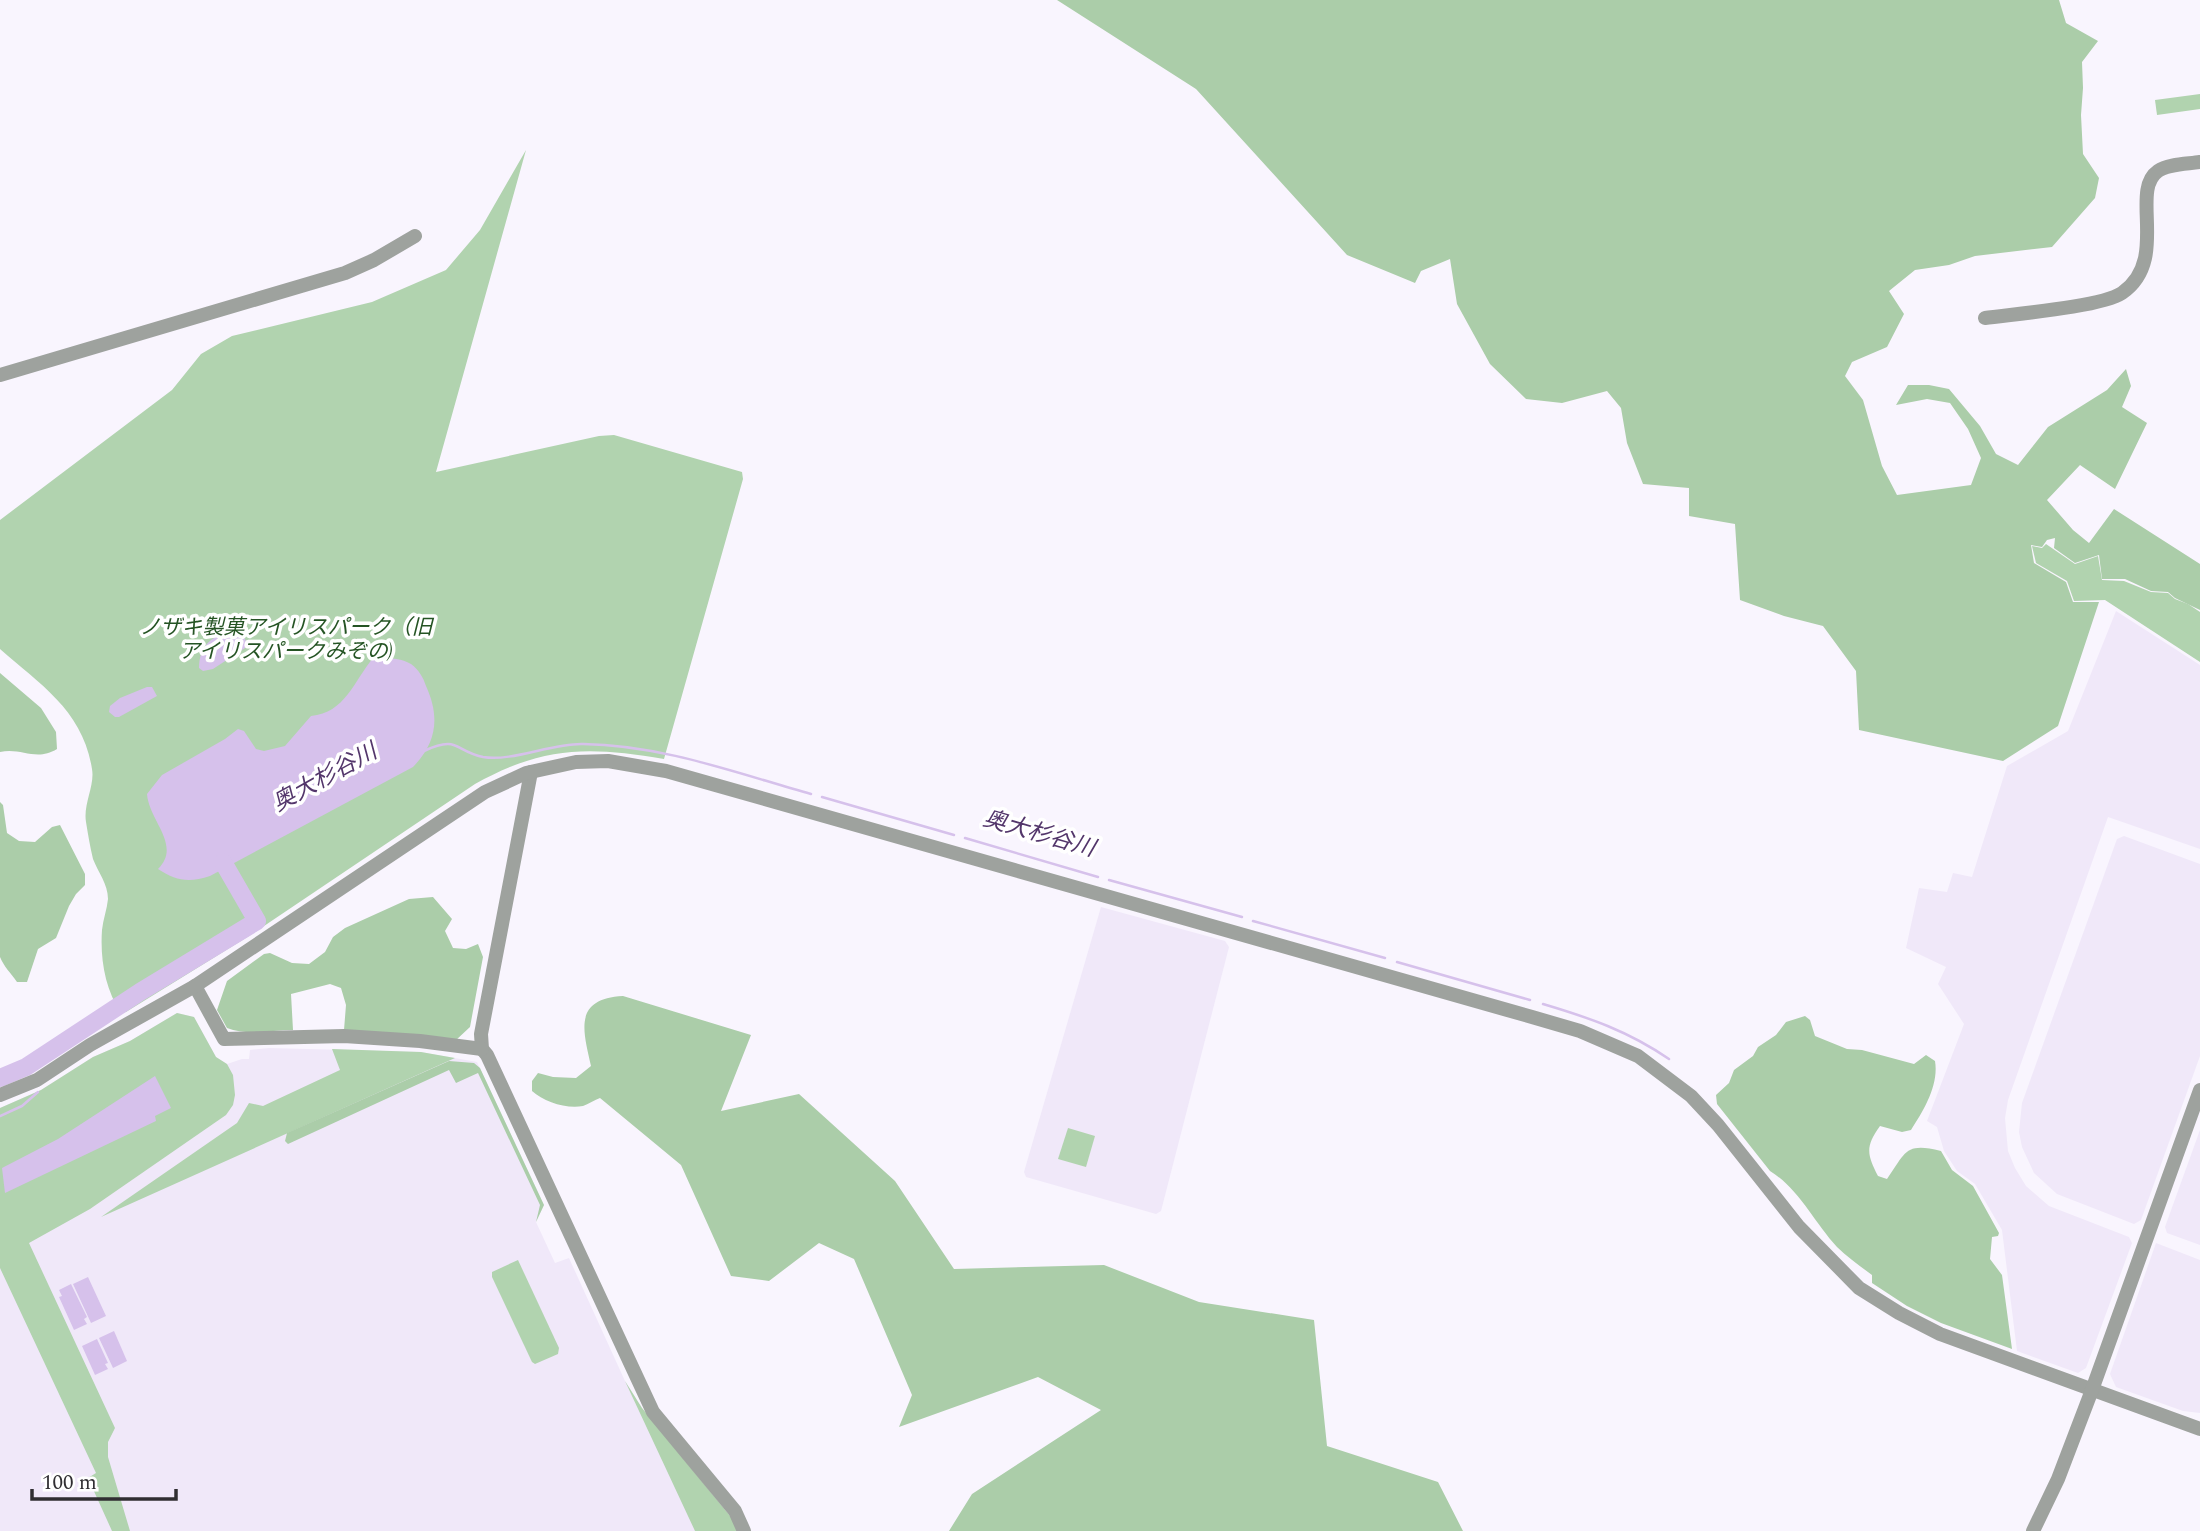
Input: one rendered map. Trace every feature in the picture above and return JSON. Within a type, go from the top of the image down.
[{"type":"street","points":[[1985,318],[2102,301],[2122,293],[2138,276],[2145,261],[2148,243],[2147,191],[2150,180],[2162,169],[2200,162]]},
{"type":"street","points":[[0,375],[345,274],[415,236]]},
{"type":"street","points":[[0,1096],[37,1080],[90,1045],[195,986],[485,792],[550,766],[590,761],[625,763],[666,771],[1544,1021],[1607,1042],[1638,1056],[1691,1096],[1718,1125],[1799,1227],[1859,1288],[1940,1334],[2200,1429]]},
{"type":"street","points":[[531,772],[481,1034],[482,1049],[653,1412],[735,1511],[744,1531]]},
{"type":"street","points":[[195,986],[224,1039],[344,1036],[420,1041],[482,1049]]},
{"type":"street","points":[[2033,1531],[2058,1479],[2092,1390],[2200,1090]]},
{"type":"shaded area","points":[[2116,611],[2200,665],[2200,849],[2108,817],[2008,1100],[2005,1118],[2008,1151],[2026,1186],[2049,1206],[2129,1237],[2132,1243],[2086,1368],[2078,1373],[2017,1351],[2002,1230],[1975,1184],[1957,1171],[1944,1151],[1937,1127],[1927,1121],[1964,1024],[1938,984],[1946,967],[1906,948],[1919,888],[1947,892],[1953,873],[1972,877],[2007,766],[2068,731]]},
{"type":"shaded area","points":[[2124,836],[2200,864],[2200,1056],[2141,1220],[2134,1224],[2057,1194],[2034,1173],[2022,1147],[2019,1132],[2022,1103],[2117,839]]},
{"type":"shaded area","points":[[1101,907],[1225,941],[1229,947],[1161,1211],[1156,1214],[1026,1177],[1024,1172]]},
{"type":"shaded area","points":[[177,1013],[194,1017],[216,1057],[227,1064],[249,1059],[250,1050],[269,1048],[421,1052],[477,1062],[544,1205],[536,1222],[555,1263],[569,1258],[625,1381],[642,1408],[735,1522],[738,1531],[0,1531],[0,1108],[41,1090],[93,1057],[130,1041]]},
{"type":"shaded area","points":[[2200,1130],[2200,1245],[2167,1233],[2165,1227]]},
{"type":"shaded area","points":[[2156,1243],[2200,1260],[2200,1413],[2183,1411],[2116,1387],[2110,1374]]},
{"type":"green space","points":[[1057,0],[2059,0],[2066,23],[2098,41],[2082,62],[2083,154],[2099,178],[2095,198],[2052,247],[1975,256],[1949,265],[1915,270],[1889,291],[1904,314],[1887,347],[1852,362],[1845,376],[1863,400],[1882,466],[1897,495],[1971,485],[1981,458],[1968,429],[1950,403],[1927,399],[1896,405],[1908,385],[1949,389],[1980,426],[1996,454],[2018,465],[2048,427],[2107,390],[2126,369],[2131,386],[2122,407],[2147,423],[2115,489],[2080,465],[2047,500],[2073,530],[2089,543],[2114,509],[2200,564],[2200,610],[2168,592],[2151,591],[2125,579],[2102,579],[2099,555],[2075,563],[2054,548],[2055,538],[2047,540],[2042,547],[2031,545],[2034,563],[2066,582],[2073,602],[2099,602],[2058,726],[2003,761],[1859,730],[1856,671],[1823,626],[1784,616],[1740,600],[1735,524],[1689,516],[1689,488],[1643,484],[1627,443],[1621,408],[1607,391],[1562,403],[1526,399],[1490,364],[1457,304],[1450,259],[1421,271],[1415,283],[1347,255],[1196,89]]},
{"type":"green space","points":[[2200,94],[2200,109],[2157,115],[2155,100]]},
{"type":"green space","name":"ノザキ製菓アイリスパーク（旧 アイリスパークみぞの)","points":[[526,150],[436,472],[614,435],[742,472],[743,479],[664,759],[612,752],[567,752],[523,762],[500,771],[475,784],[249,936],[121,1013],[107,984],[103,963],[102,930],[108,894],[93,859],[86,822],[92,782],[87,749],[80,731],[58,701],[0,649],[0,520],[172,390],[201,354],[232,336],[372,302],[446,270],[480,230]]},
{"type":"green space","points":[[2046,544],[2075,564],[2098,556],[2102,580],[2124,581],[2151,592],[2168,593],[2200,612],[2200,662],[2105,600],[2074,601],[2067,581],[2036,563],[2032,546],[2042,548]]},
{"type":"green space","points":[[0,673],[41,708],[56,732],[57,749],[42,754],[0,752]]},
{"type":"green space","points":[[0,802],[3,805],[7,833],[19,841],[35,842],[52,827],[60,825],[85,874],[85,885],[69,906],[56,938],[38,949],[27,982],[17,982],[0,957]]},
{"type":"green space","points":[[433,897],[452,919],[445,931],[453,948],[466,949],[478,944],[483,957],[470,1027],[455,1041],[344,1030],[346,1005],[341,988],[330,984],[291,994],[293,1030],[251,1032],[227,1028],[217,1010],[227,981],[264,954],[270,953],[292,963],[309,964],[325,952],[333,937],[345,928],[409,899]]},
{"type":"green space","points":[[623,996],[751,1035],[721,1111],[799,1094],[895,1181],[954,1269],[1104,1265],[1199,1302],[1314,1320],[1327,1446],[1438,1482],[1463,1531],[949,1531],[972,1494],[1101,1410],[1038,1377],[899,1427],[912,1395],[854,1259],[819,1243],[769,1281],[731,1276],[681,1165],[600,1098],[583,1106],[570,1106],[549,1101],[532,1091],[532,1081],[538,1073],[576,1078],[591,1066],[584,1029],[589,1010],[607,998]]},
{"type":"green space","points":[[177,1013],[194,1017],[216,1057],[227,1064],[233,1075],[233,1105],[226,1115],[90,1209],[29,1243],[115,1428],[108,1442],[108,1457],[130,1531],[112,1531],[88,1478],[96,1473],[0,1268],[0,1108],[41,1090],[93,1057],[130,1041]]},
{"type":"green space","points":[[1805,1016],[1810,1020],[1815,1036],[1847,1049],[1862,1050],[1914,1064],[1926,1055],[1935,1061],[1933,1088],[1911,1130],[1902,1132],[1880,1126],[1870,1145],[1870,1156],[1878,1176],[1887,1179],[1903,1156],[1913,1149],[1941,1151],[1952,1170],[1973,1186],[1999,1233],[1998,1236],[1992,1237],[1990,1259],[2002,1275],[2012,1349],[1941,1323],[1907,1306],[1872,1283],[1872,1275],[1837,1247],[1798,1196],[1770,1171],[1717,1104],[1716,1095],[1729,1083],[1734,1070],[1753,1056],[1758,1047],[1776,1035],[1786,1022]]},
{"type":"green space","points":[[332,1049],[421,1052],[455,1058],[101,1217],[237,1123],[249,1103],[263,1106],[340,1070]]},
{"type":"green space","points":[[449,1061],[474,1063],[480,1068],[544,1205],[536,1222],[540,1205],[478,1073],[456,1083],[449,1070],[288,1144],[285,1141],[287,1133]]},
{"type":"green space","points":[[1068,1128],[1095,1136],[1086,1167],[1058,1159]]},
{"type":"green space","points":[[518,1260],[559,1348],[558,1354],[535,1364],[492,1277],[492,1272]]},
{"type":"green space","points":[[625,1381],[642,1408],[735,1522],[738,1531],[695,1531]]},
{"type":"water","points":[[241,632],[247,643],[245,648],[213,669],[203,671],[199,668],[202,653],[209,642],[220,635]]},
{"type":"water","points":[[373,658],[397,659],[411,664],[422,677],[430,697],[434,729],[427,748],[413,767],[210,876],[183,880],[158,869],[167,851],[166,842],[147,794],[162,775],[238,729],[244,731],[256,749],[264,751],[285,746],[311,716],[323,714],[341,702]]},
{"type":"water","points":[[152,687],[157,696],[119,717],[109,712],[110,706],[120,698]]},
{"type":"water","points":[[155,1076],[171,1108],[155,1116],[156,1121],[5,1193],[2,1168],[58,1139]]},
{"type":"water","points":[[88,1277],[106,1316],[91,1323],[73,1284]]},
{"type":"water","points":[[71,1284],[87,1317],[84,1319],[87,1324],[74,1330],[59,1297],[62,1296],[59,1290]]},
{"type":"water","points":[[114,1331],[127,1361],[113,1368],[99,1338]]},
{"type":"water","points":[[97,1339],[108,1369],[95,1375],[82,1346]]},
{"type":"waterway","name":"奥大杉谷川","points":[[424,751],[450,744],[483,757],[494,758],[571,744],[641,749],[811,794]]},
{"type":"waterway","name":"奥大杉谷川","points":[[822,797],[954,835]]},
{"type":"waterway","name":"奥大杉谷川","points":[[965,838],[1098,877]]},
{"type":"waterway","name":"奥大杉谷川","points":[[0,1078],[26,1067],[140,992],[257,921],[223,862]]},
{"type":"waterway","name":"奥大杉谷川","points":[[1109,880],[1242,917]]},
{"type":"waterway","name":"奥大杉谷川","points":[[1253,921],[1385,958]]},
{"type":"waterway","name":"奥大杉谷川","points":[[1397,962],[1530,1000]]},
{"type":"waterway","name":"奥大杉谷川","points":[[1543,1004],[1608,1026],[1669,1059]]},
{"type":"waterway","points":[[0,1116],[22,1106],[38,1092]]}]
